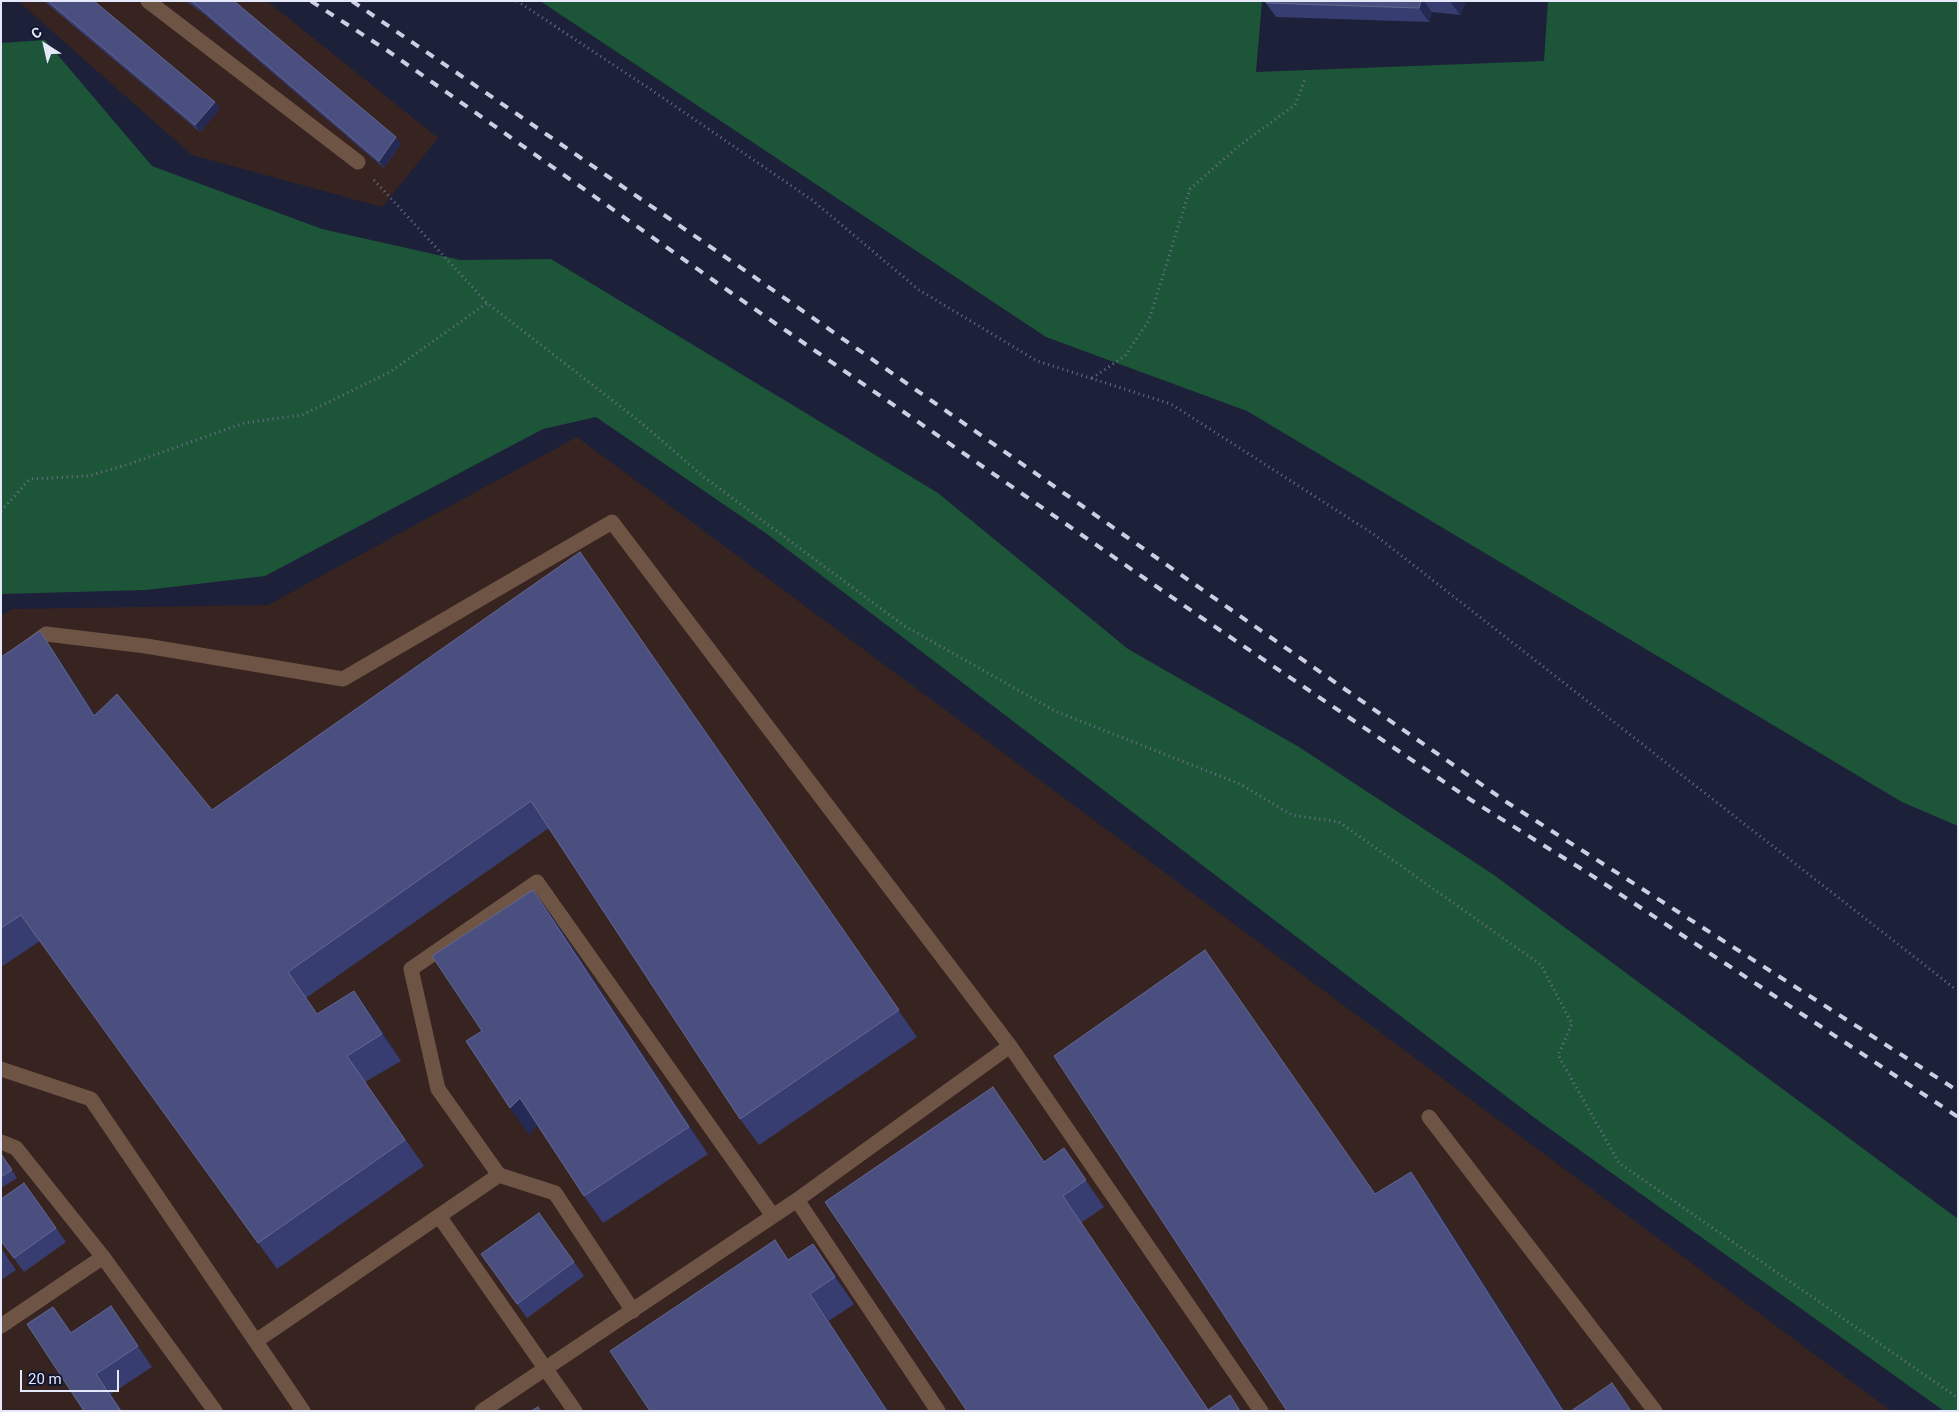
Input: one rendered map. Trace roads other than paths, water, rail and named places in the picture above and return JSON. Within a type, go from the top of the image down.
[{"type":"lane","points":[[148,1],[358,162]]},
{"type":"lane","points":[[1,667],[46,634],[146,646],[343,679],[612,522],[1010,1046],[1261,1411]]},
{"type":"lane","points":[[633,1311],[555,1193],[499,1175],[438,1088],[411,969],[537,882],[774,1216]]},
{"type":"lane","points":[[482,1411],[774,1216],[1010,1046]]},
{"type":"lane","points":[[1,1069],[91,1099],[303,1411]]},
{"type":"lane","points":[[1429,1117],[1655,1411]]},
{"type":"lane","points":[[1,1142],[16,1148],[103,1257],[215,1411]]},
{"type":"lane","points":[[256,1342],[499,1175]]},
{"type":"lane","points":[[797,1200],[938,1411]]},
{"type":"lane","points":[[439,1216],[575,1411]]},
{"type":"lane","points":[[1,1326],[103,1257]]},
{"type":"railway","points":[[311,1],[388,51],[730,292],[1202,618],[1471,800],[1588,873],[1958,1117]]},
{"type":"railway","points":[[352,1],[737,265],[1508,803],[1958,1091]]}]
